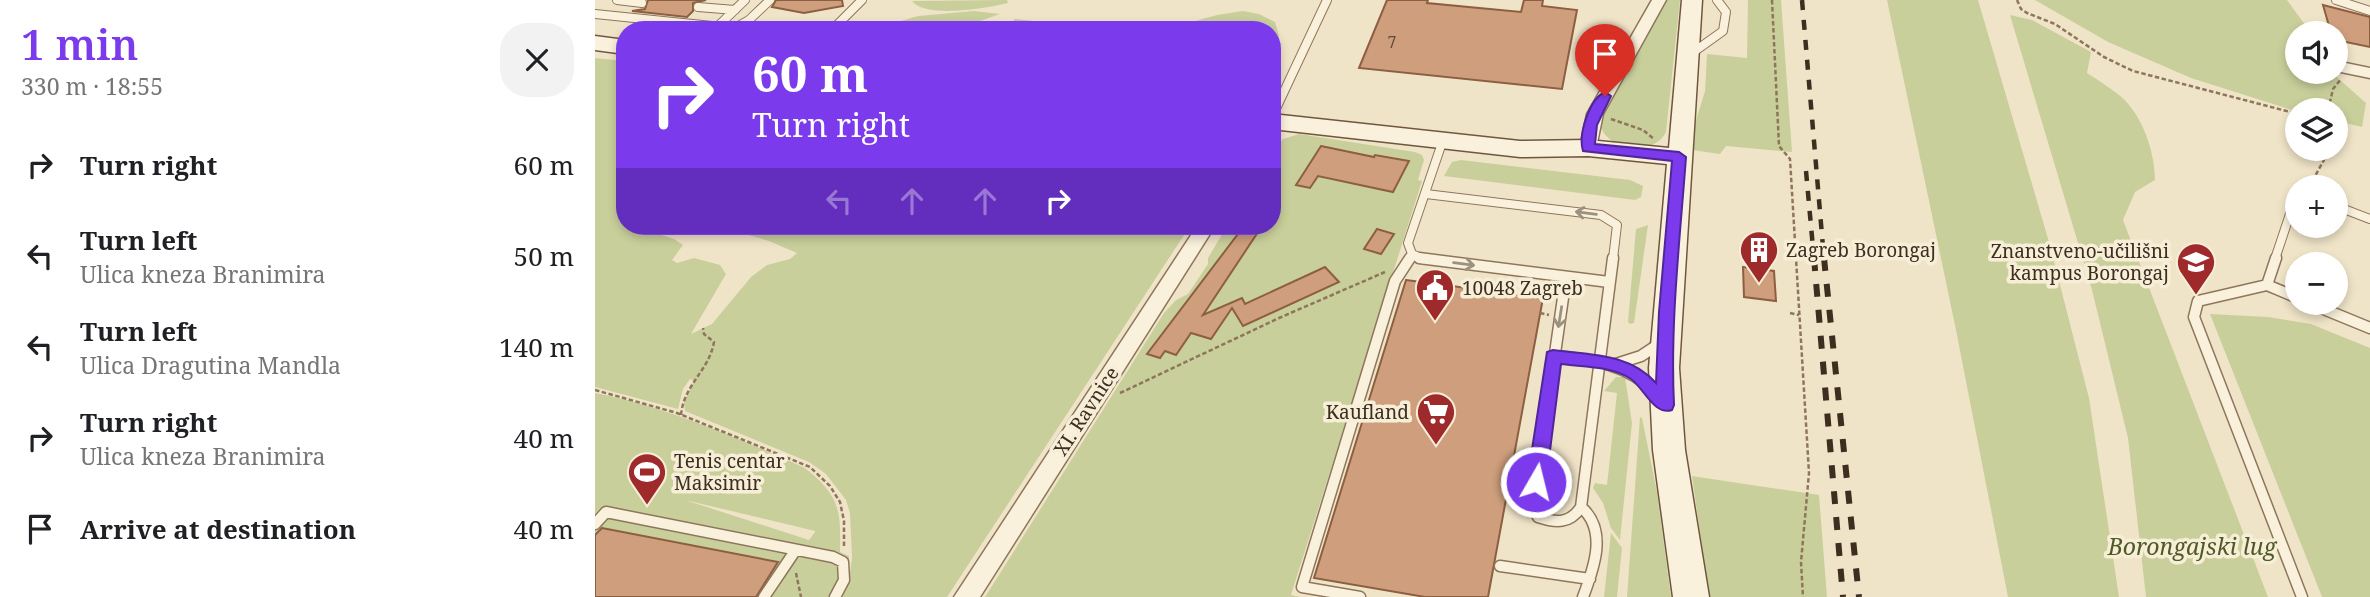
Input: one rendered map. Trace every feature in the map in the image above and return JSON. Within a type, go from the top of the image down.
[{"type":"main road","points":[[1691,597],[1671,462],[1666,405],[1665,335],[1692,0]]},
{"type":"main road","points":[[595,43],[616,46]]},
{"type":"main road","points":[[1281,120],[1520,149],[1588,148],[1678,166]]},
{"type":"main road","points":[[1520,149],[1565,161],[1678,166]]},
{"type":"street","points":[[1588,148],[1595,114],[1659,0]]},
{"type":"street","points":[[2348,68],[2370,73]]},
{"type":"street","name":"XI. Ravnice","points":[[966,597],[1200,235]]},
{"type":"lane","points":[[617,0],[642,3]]},
{"type":"lane","points":[[723,21],[745,0]]},
{"type":"lane","points":[[747,21],[770,0]]},
{"type":"lane","points":[[841,21],[862,0]]},
{"type":"lane","points":[[1281,100],[1327,0]]},
{"type":"lane","points":[[1687,57],[1723,31],[1726,12],[1717,0]]},
{"type":"lane","points":[[2336,0],[2370,12]]},
{"type":"lane","points":[[698,6],[735,10]]},
{"type":"lane","points":[[595,14],[655,21]]},
{"type":"lane","points":[[1443,140],[1408,243],[1412,254],[1425,260],[1609,282]]},
{"type":"lane","points":[[1426,194],[1608,218],[1617,225],[1581,507],[1566,522],[1545,519],[1534,511],[1553,356],[1566,277]]},
{"type":"lane","points":[[2348,211],[2370,219]]},
{"type":"lane","points":[[2267,285],[2285,230]]},
{"type":"lane","points":[[1360,597],[1302,587],[1399,271],[1412,254]]},
{"type":"lane","points":[[2285,293],[2267,285],[2198,301],[2195,317],[2302,597]]},
{"type":"lane","points":[[2338,315],[2370,328]]},
{"type":"lane","points":[[1616,364],[1641,356],[1665,335]]},
{"type":"lane","points":[[1553,356],[1616,364],[1640,376],[1666,405]]},
{"type":"lane","points":[[1581,507],[1591,515],[1597,537],[1590,579],[1583,597]]},
{"type":"lane","points":[[595,524],[606,512],[834,557],[843,562],[846,572],[844,583],[835,597]]},
{"type":"lane","points":[[764,597],[795,551]]},
{"type":"lane","points":[[1500,566],[1590,579]]},
{"type":"path","points":[[1772,0],[1779,146],[1790,159],[1809,473],[1801,562],[1803,597]]},
{"type":"path","points":[[2017,0],[2021,9],[2027,13],[2055,24],[2104,57],[2133,71],[2285,111]]},
{"type":"path","points":[[1609,118],[1650,134],[1654,139],[1654,146]]},
{"type":"path","points":[[2312,175],[2326,161]]},
{"type":"path","points":[[1114,397],[1378,273],[1399,271]]},
{"type":"path","points":[[1790,313],[1800,316]]},
{"type":"path","points":[[681,415],[681,400],[685,390],[714,351],[715,342],[704,334],[703,328]]},
{"type":"path","points":[[595,390],[681,415],[810,467],[824,479],[841,501],[845,518],[843,562]]},
{"type":"path","points":[[786,564],[794,564],[801,597]]},
{"type":"green space","points":[[1007,0],[1008,3],[957,11],[930,10],[912,1]]},
{"type":"green space","points":[[1664,0],[1680,0],[1666,132],[1660,140],[1640,148],[1618,144],[1602,130],[1599,119],[1639,51]]},
{"type":"green space","points":[[1748,0],[1781,0],[1792,152],[1726,146],[1720,154],[1692,150],[1694,127],[1705,91],[1707,54],[1747,58]]},
{"type":"green space","points":[[1887,0],[1978,0],[2049,242],[2089,398],[2119,597],[2008,597]]},
{"type":"green space","points":[[2035,0],[2287,0],[2302,21],[2285,21],[2285,84],[2345,84],[2366,103],[2362,127],[2348,124],[2348,98],[2285,98],[2285,108],[2191,78],[2108,42]]},
{"type":"green space","points":[[974,11],[1000,14],[980,21],[901,21],[918,16]]},
{"type":"green space","points":[[1243,11],[1259,14],[1273,21],[1195,21]]},
{"type":"green space","name":"Borongajski lug","points":[[2010,15],[2032,20],[2091,52],[2087,73],[2127,103],[2146,134],[2153,157],[2155,180],[2135,192],[2123,220],[2268,597],[2146,597],[2128,438],[2092,290]]},
{"type":"green space","points":[[595,58],[616,60],[616,235],[662,235],[674,239],[683,245],[672,260],[677,263],[694,258],[720,265],[726,274],[691,334],[712,324],[751,277],[767,265],[790,259],[797,253],[749,235],[1184,235],[947,597],[595,597],[595,393],[675,415],[805,468],[825,487],[836,505],[840,525],[840,552],[849,556],[849,580],[852,558],[850,513],[846,500],[826,474],[809,462],[685,411],[684,402],[694,381],[690,379],[683,389],[678,409],[595,387]],"holes":[[[685,500],[815,531],[809,540]]]},
{"type":"green space","points":[[1299,134],[1415,152],[1422,155],[1424,160],[1418,180],[1422,181],[1291,595],[1300,597],[985,597],[1164,313],[1176,300],[1188,294],[1208,264],[1208,258],[1222,235],[1281,235],[1283,139]]},
{"type":"green space","points":[[1461,160],[1630,180],[1643,186],[1641,197],[1635,200],[1444,176],[1452,162]]},
{"type":"green space","points":[[1648,225],[1634,323],[1630,324],[1628,322],[1636,229]]},
{"type":"green space","name":"Borongajski lug","points":[[2210,314],[2268,317],[2311,324],[2370,348],[2370,597],[2322,597]]},
{"type":"green space","points":[[1616,377],[1625,377],[1632,423],[1620,540],[1611,528],[1603,503],[1593,488],[1595,483],[1607,485],[1617,393],[1604,391]]},
{"type":"green space","points":[[1640,417],[1657,492],[1671,597],[1627,597]]},
{"type":"green space","points":[[1692,476],[1819,495],[1827,597],[1709,597]]},
{"type":"green space","points":[[1611,533],[1622,548],[1617,597],[1604,597]]},
{"type":"building","points":[[648,0],[706,0],[693,3],[693,11],[687,17],[632,11],[645,9]]},
{"type":"building","points":[[776,0],[842,0],[843,6],[804,13],[772,7]]},
{"type":"building","points":[[1387,0],[1428,0],[1427,3],[1521,12],[1524,0],[1543,0],[1542,6],[1577,10],[1562,89],[1359,68]]},
{"type":"building","points":[[2323,5],[2370,17],[2370,47],[2348,42],[2348,21],[2328,21]]},
{"type":"building","points":[[1321,146],[1409,161],[1393,192],[1318,176],[1310,188],[1296,185]]},
{"type":"building","points":[[1377,229],[1394,234],[1381,254],[1364,249]]},
{"type":"building","points":[[1237,235],[1256,235],[1203,315],[1242,298],[1245,304],[1325,267],[1339,282],[1243,326],[1232,308],[1211,339],[1191,333],[1176,355],[1165,351],[1160,358],[1147,354]]},
{"type":"building","name":"Zagreb Borongaj","points":[[1743,267],[1774,271],[1776,301],[1744,297]]},
{"type":"building","name":"Kaufland","points":[[1406,280],[1543,298],[1488,597],[1425,597],[1314,578]]},
{"type":"building","points":[[602,528],[778,562],[756,597],[595,597],[595,535]]},
{"type":"railway","points":[[1802,0],[1824,259]]},
{"type":"railway","points":[[1806,171],[1814,259]]},
{"type":"railway","points":[[1814,258],[1843,597]]},
{"type":"railway","points":[[1824,258],[1859,597]]},
{"type":"place","name":"Zagreb Borongaj","points":[[1759,284]]},
{"type":"place","name":"Znanstveno-učilišni kampus Borongaj","points":[[2196,296]]},
{"type":"place","name":"10048 Zagreb","points":[[1435,322]]},
{"type":"place","name":"Kaufland","points":[[1436,446]]},
{"type":"place","name":"Tenis centar Maksimir","points":[[647,506]]},
{"type":"route","points":[[1536,482],[1553,356],[1623,366],[1640,376],[1666,405],[1664,368],[1679,157],[1588,148],[1591,125],[1605,96]]}]
